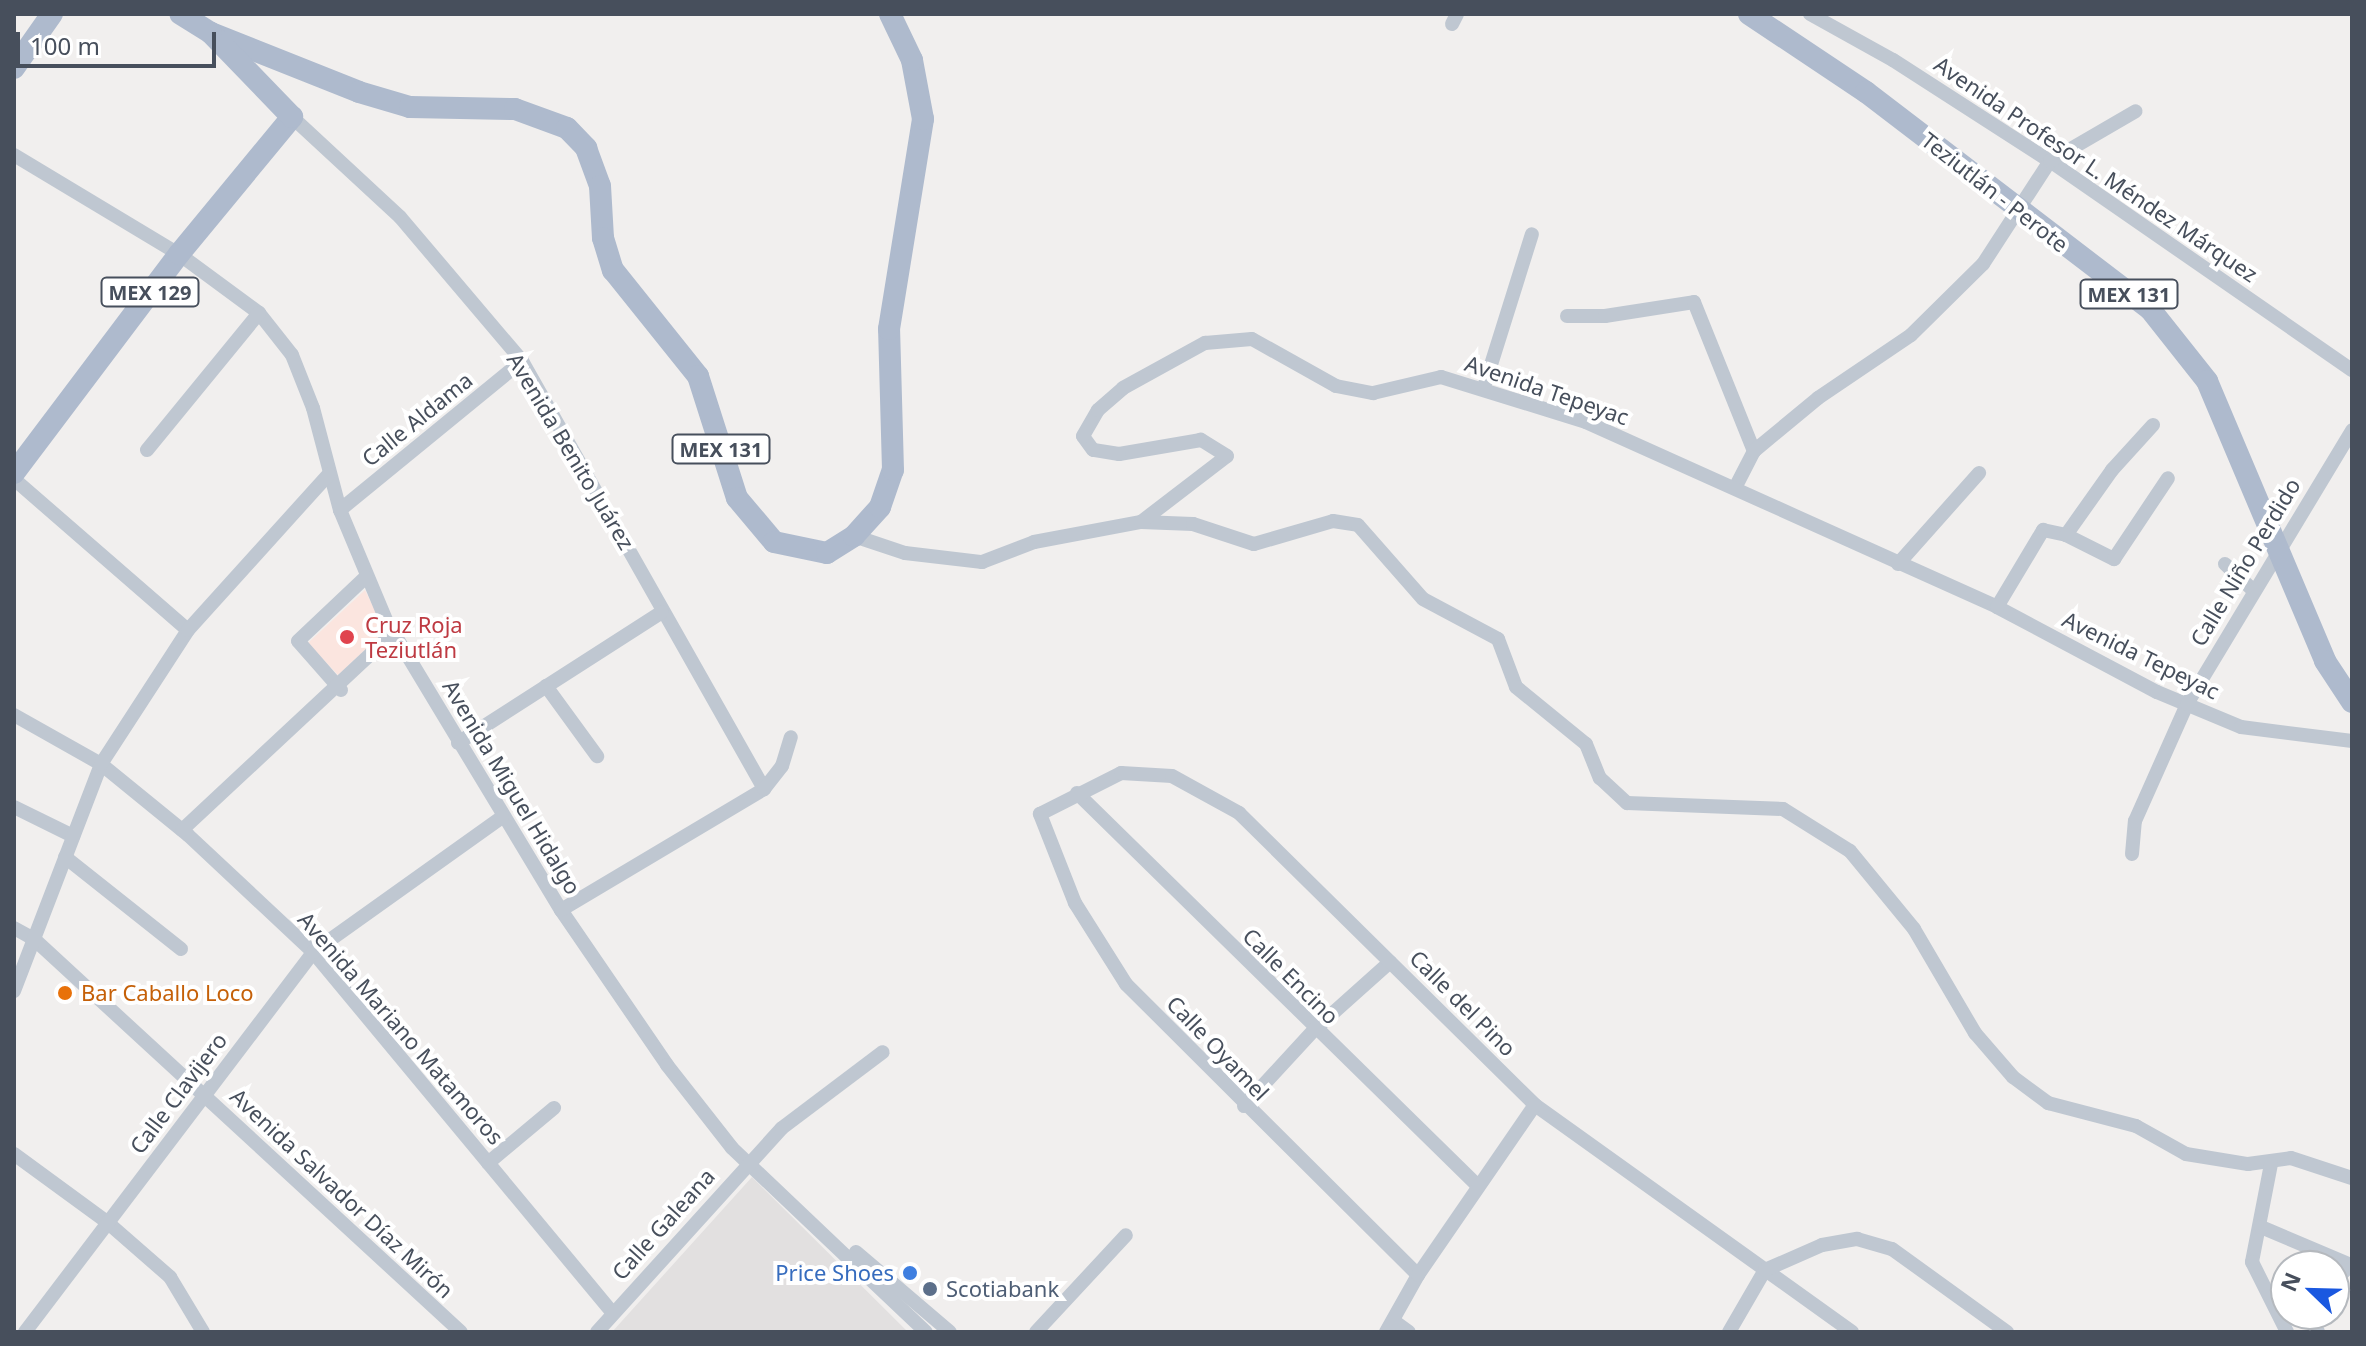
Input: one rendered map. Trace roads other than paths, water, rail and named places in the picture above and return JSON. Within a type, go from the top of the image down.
[{"type":"main road","points":[[14,68],[52,14]]},
{"type":"main road","name":"Avenida Benito Juárez","points":[[181,14],[211,33],[292,117]]},
{"type":"main road","name":"MEX 131","points":[[211,33],[359,92],[410,107],[515,109],[567,128],[586,148],[600,186],[603,238],[613,270],[698,376],[737,498],[755,525],[774,542],[827,553],[854,536],[880,507],[893,470],[889,329],[923,119],[912,60],[890,14]]},
{"type":"main road","name":"Teziutlán - Perote","points":[[1749,14],[1866,92],[2017,211],[2150,309],[2193,359],[2325,661],[2352,702]]},
{"type":"main road","name":"MEX 129","points":[[14,476],[179,254],[292,117]]},
{"type":"street","name":"Avenida Profesor L. Méndez Márquez","points":[[1810,14],[1893,60],[2050,161],[2352,370]]},
{"type":"street","points":[[1735,488],[1754,451],[1818,398],[1911,335],[1983,264],[2050,161],[2136,111]]},
{"type":"street","name":"Avenida Benito Juárez","points":[[292,117],[400,217],[522,361],[591,475],[662,612],[764,789]]},
{"type":"street","name":"Avenida Miguel Hidalgo","points":[[14,155],[179,254],[259,313],[292,355],[313,408],[340,510],[367,579],[395,636],[561,910],[667,1065],[747,1164],[823,1232],[926,1332]]},
{"type":"street","points":[[1484,387],[1532,234]]},
{"type":"street","points":[[1567,316],[1605,316],[1694,302],[1754,451]]},
{"type":"street","points":[[147,450],[259,313]]},
{"type":"street","name":"Avenida Tepeyac","points":[[854,536],[905,553],[982,562],[1034,542],[1141,522],[1227,456],[1201,440],[1119,454],[1093,450],[1083,436],[1098,410],[1123,388],[1205,343],[1252,339],[1336,386],[1373,393],[1441,377],[1484,387],[1586,422],[1997,607],[2187,704],[2241,727],[2352,741]]},
{"type":"street","name":"Calle Aldama","points":[[340,510],[522,361]]},
{"type":"street","points":[[2066,535],[2112,470],[2153,425]]},
{"type":"street","name":"Calle Niño Perdido","points":[[2132,854],[2135,821],[2187,704],[2277,548],[2352,430]]},
{"type":"street","points":[[1898,564],[1979,473]]},
{"type":"street","points":[[14,991],[101,764],[188,630],[329,474]]},
{"type":"street","points":[[14,476],[188,630]]},
{"type":"street","points":[[1997,607],[2043,530],[2066,535],[2114,559],[2168,478]]},
{"type":"street","points":[[1141,522],[1193,524],[1254,544],[1333,521],[1358,525],[1423,599],[1498,639],[1516,687],[1586,744],[1600,778],[1627,803],[1783,809],[1850,851],[1914,929],[1975,1033],[2013,1077],[2048,1103],[2136,1126],[2186,1154],[2271,1164],[2291,1158],[2352,1178]]},
{"type":"street","points":[[2225,564],[2253,590]]},
{"type":"street","points":[[341,686],[301,641],[367,579]]},
{"type":"street","points":[[458,743],[662,612]]},
{"type":"street","points":[[185,832],[395,636]]},
{"type":"street","points":[[546,686],[597,756]]},
{"type":"street","name":"Avenida Mariano Matamoros","points":[[14,715],[101,764],[185,832],[313,952],[613,1313]]},
{"type":"street","points":[[561,910],[764,789],[782,766],[791,737]]},
{"type":"street","name":"Calle del Pino","points":[[1040,814],[1121,773],[1172,776],[1239,813],[1535,1105],[1852,1332]]},
{"type":"street","name":"Calle Encino","points":[[1077,793],[1314,1030],[1478,1186]]},
{"type":"street","points":[[14,807],[73,836]]},
{"type":"street","name":"Calle Oyamel","points":[[1040,814],[1075,903],[1126,984],[1244,1106],[1418,1275]]},
{"type":"street","name":"Calle Clavijero","points":[[25,1332],[313,952],[502,817]]},
{"type":"street","points":[[65,857],[181,949]]},
{"type":"street","name":"Avenida Salvador Díaz Mirón","points":[[14,928],[34,939],[461,1332]]},
{"type":"street","points":[[1244,1106],[1314,1030],[1390,962]]},
{"type":"street","name":"Calle Galeana","points":[[597,1332],[782,1128],[883,1052]]},
{"type":"street","points":[[1409,1332],[1391,1327],[1418,1275],[1535,1105]]},
{"type":"street","points":[[488,1163],[554,1108]]},
{"type":"street","points":[[14,1154],[107,1222],[170,1277],[203,1332]]},
{"type":"street","points":[[2271,1164],[2252,1262],[2287,1332]]},
{"type":"street","points":[[2261,1227],[2315,1250]]},
{"type":"street","name":"Avenida Miguel Hidalgo","points":[[823,1232],[858,1253],[950,1332]]},
{"type":"street","points":[[1036,1332],[1126,1235]]},
{"type":"street","points":[[1729,1332],[1765,1270],[1822,1245],[1857,1239],[1892,1249],[2007,1332]]},
{"type":"place","name":"Cruz Roja Teziutlán","points":[[347,637]]},
{"type":"place","name":"Bar Caballo Loco","points":[[65,993]]},
{"type":"place","name":"Price Shoes","points":[[910,1273]]},
{"type":"place","name":"Scotiabank","points":[[930,1289]]}]
